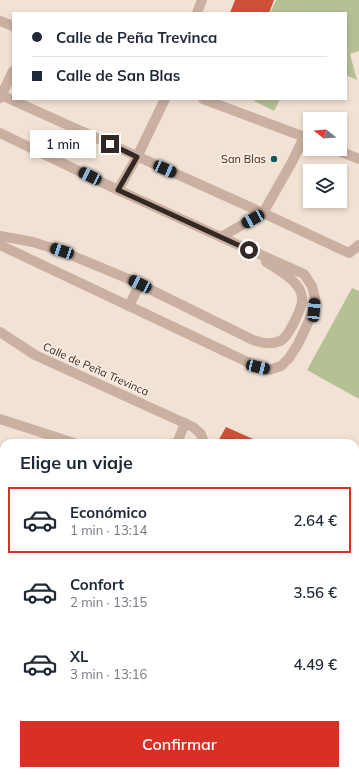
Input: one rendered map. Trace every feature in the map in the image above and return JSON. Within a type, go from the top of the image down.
[{"type":"street","points":[[197,12],[202,0]]},
{"type":"street","points":[[0,21],[12,26]]},
{"type":"street","points":[[12,74],[1,97],[263,213],[349,253],[359,245]]},
{"type":"street","points":[[118,190],[137,157],[165,100]]},
{"type":"street","points":[[206,100],[303,136]]},
{"type":"street","points":[[0,133],[118,190],[304,274],[312,286],[315,298],[314,310],[298,344],[289,358],[281,366],[269,370],[258,367],[0,245]]},
{"type":"street","points":[[221,237],[263,213],[303,144]]},
{"type":"street","points":[[347,154],[359,159]]},
{"type":"street","points":[[0,236],[33,242],[62,251],[140,284],[253,340],[267,344],[282,340],[295,320],[303,299],[298,286],[274,267],[221,237]]},
{"type":"street","points":[[129,306],[140,284]]},
{"type":"street","points":[[295,320],[306,327]]},
{"type":"street","name":"Calle de Peña Trevinca","points":[[0,332],[35,355],[185,422],[199,432],[203,439]]},
{"type":"street","points":[[0,419],[52,439]]},
{"type":"street","points":[[179,439],[185,422]]},
{"type":"green space","points":[[276,0],[359,0],[359,51],[350,54],[357,80],[347,75],[347,12],[270,12]]},
{"type":"green space","points":[[254,100],[280,100],[274,111]]},
{"type":"green space","points":[[352,288],[359,291],[359,399],[307,370]]},
{"type":"building","points":[[235,0],[274,0],[269,12],[230,12]]},
{"type":"building","points":[[226,427],[253,439],[219,439]]},
{"type":"place","name":"San Blas","points":[[274,159]]},
{"type":"route","points":[[110,144],[137,157],[118,190],[249,250]]}]
